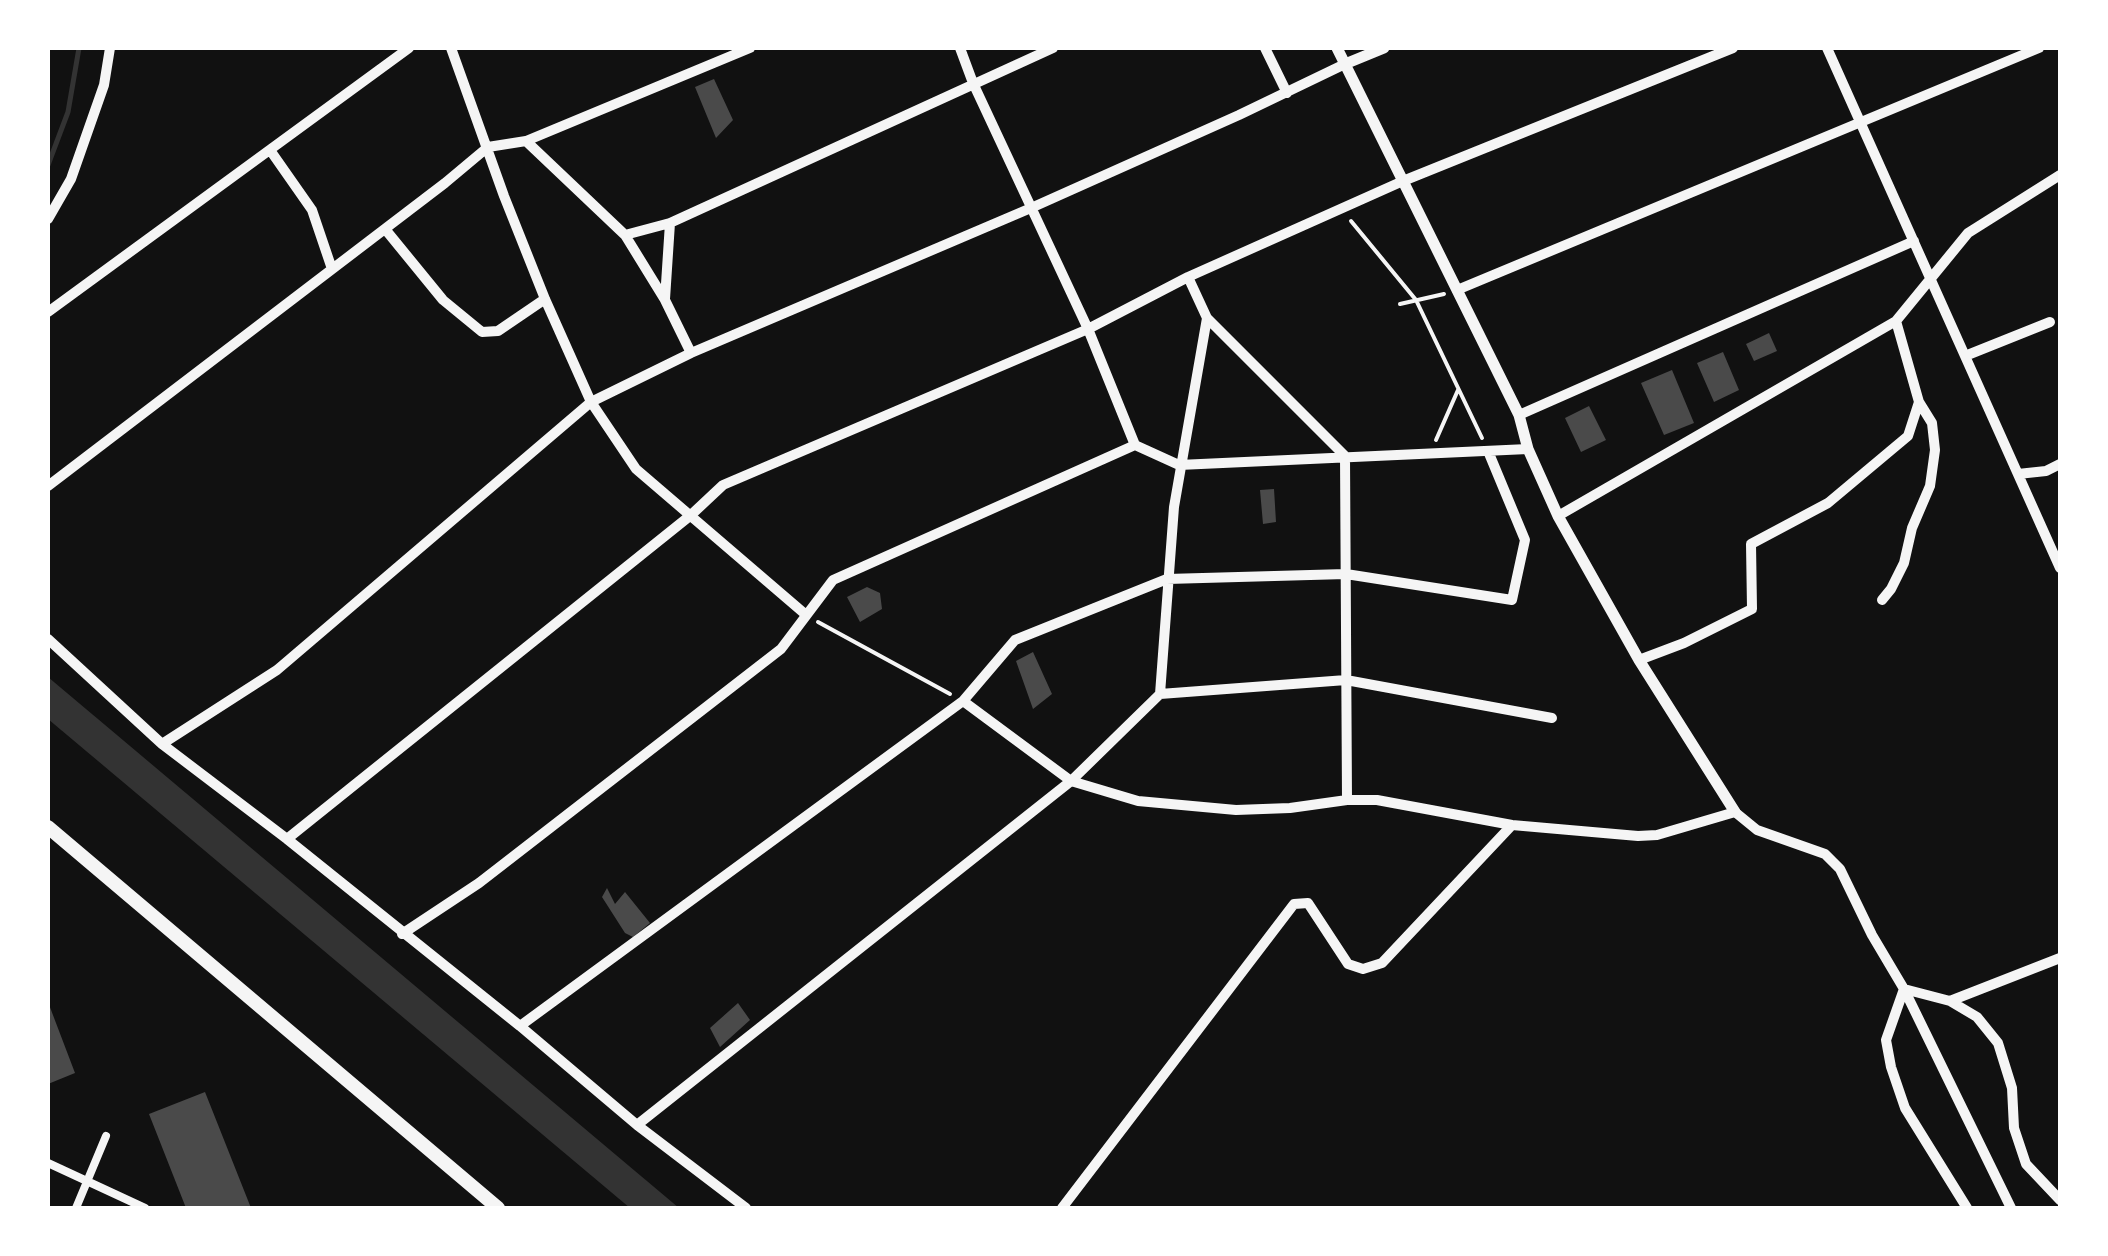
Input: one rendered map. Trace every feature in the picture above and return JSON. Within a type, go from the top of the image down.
[{"type":"main road","points":[[48,827],[498,1208]]},
{"type":"street","points":[[48,219],[84,141],[104,85],[110,48]]},
{"type":"street","points":[[48,312],[409,48]]},
{"type":"street","points":[[451,48],[504,196],[591,402],[636,468],[805,614]]},
{"type":"street","points":[[48,486],[488,146],[526,141],[750,48]]},
{"type":"street","points":[[960,48],[1088,329],[1135,445],[1179,464],[1528,449]]},
{"type":"street","points":[[626,234],[670,223],[1053,48]]},
{"type":"street","points":[[1265,48],[1287,93]]},
{"type":"street","points":[[1337,48],[1518,415],[1528,449],[1558,516],[1639,660],[1735,812],[1757,830],[1825,854],[1840,869],[2012,1208]]},
{"type":"street","points":[[162,744],[277,670],[591,402],[691,353],[1031,208],[1384,48]]},
{"type":"street","points":[[287,839],[691,515],[723,485],[1088,329],[1188,277],[1404,181],[1733,48]]},
{"type":"street","points":[[1828,48],[2060,568]]},
{"type":"street","points":[[1457,290],[2038,48]]},
{"type":"street","points":[[526,141],[626,234],[691,353]]},
{"type":"street","points":[[270,150],[312,210],[332,269]]},
{"type":"street","points":[[1558,516],[1896,321],[1968,233],[2060,175]]},
{"type":"street","points":[[665,300],[670,223]]},
{"type":"street","points":[[385,228],[443,300],[482,332],[498,331],[545,299]]},
{"type":"street","points":[[1518,415],[1914,241]]},
{"type":"street","points":[[1188,277],[1207,318],[1345,456],[1346,800]]},
{"type":"street","points":[[1160,694],[1179,464],[1207,318]]},
{"type":"street","points":[[1882,600],[1904,563],[1912,528],[1930,486],[1935,450],[1932,423],[1919,402],[1896,321]]},
{"type":"street","points":[[1965,356],[2050,322]]},
{"type":"street","points":[[1639,660],[1752,609],[1751,544],[1828,502],[1882,458],[1908,436],[1919,402]]},
{"type":"street","points":[[402,934],[479,883],[781,649],[833,580],[1135,445]]},
{"type":"street","points":[[520,1026],[963,701],[1015,640],[1167,579],[1346,574],[1512,600],[1525,540],[1488,451]]},
{"type":"street","points":[[2018,474],[2046,471],[2060,464]]},
{"type":"street","points":[[48,639],[162,744],[287,839],[637,1125],[746,1208]]},
{"type":"street","points":[[637,1125],[1071,781],[1160,694],[1346,680],[1552,718]]},
{"type":"street","points":[[963,701],[1071,781],[1138,800],[1236,810],[1377,800],[1512,825],[1638,836],[1657,835],[1735,812]]},
{"type":"street","points":[[1062,1208],[1294,904],[1308,904],[1348,964],[1363,969],[1382,962],[1512,825]]},
{"type":"street","points":[[1950,1001],[2060,958]]},
{"type":"street","points":[[1904,990],[1950,1001],[1977,1016],[1998,1044],[2012,1088],[2014,1128],[2026,1164],[2060,1200]]},
{"type":"street","points":[[1904,990],[1886,1040],[1891,1067],[1905,1108],[1966,1208]]},
{"type":"street","points":[[76,1208],[106,1136]]},
{"type":"street","points":[[48,1163],[146,1208]]},
{"type":"path","points":[[1342,210],[1416,300],[1488,451]]},
{"type":"path","points":[[1400,304],[1457,290]]},
{"type":"path","points":[[1431,453],[1458,390]]},
{"type":"path","points":[[805,614],[963,701]]},
{"type":"shaded area","points":[[48,677],[679,1208],[630,1208],[48,719]]},
{"type":"building","points":[[714,79],[733,120],[716,138],[695,87]]},
{"type":"building","points":[[1769,333],[1777,351],[1754,361],[1746,344]]},
{"type":"building","points":[[1723,352],[1739,390],[1714,402],[1697,363]]},
{"type":"building","points":[[1672,370],[1694,423],[1664,435],[1641,383]]},
{"type":"building","points":[[1589,406],[1606,440],[1581,452],[1565,418]]},
{"type":"building","points":[[1274,489],[1276,522],[1263,524],[1260,490]]},
{"type":"building","points":[[867,587],[880,593],[882,609],[860,622],[847,597]]},
{"type":"building","points":[[1033,652],[1052,694],[1033,709],[1016,661]]},
{"type":"building","points":[[607,888],[615,904],[625,892],[650,923],[633,937],[625,933],[602,897]]},
{"type":"building","points":[[48,1002],[75,1073],[48,1084]]},
{"type":"building","points":[[738,1003],[750,1020],[720,1047],[710,1028]]},
{"type":"building","points":[[205,1092],[251,1208],[186,1208],[149,1114]]},
{"type":"waterway","points":[[48,165],[68,112],[79,48]]}]
